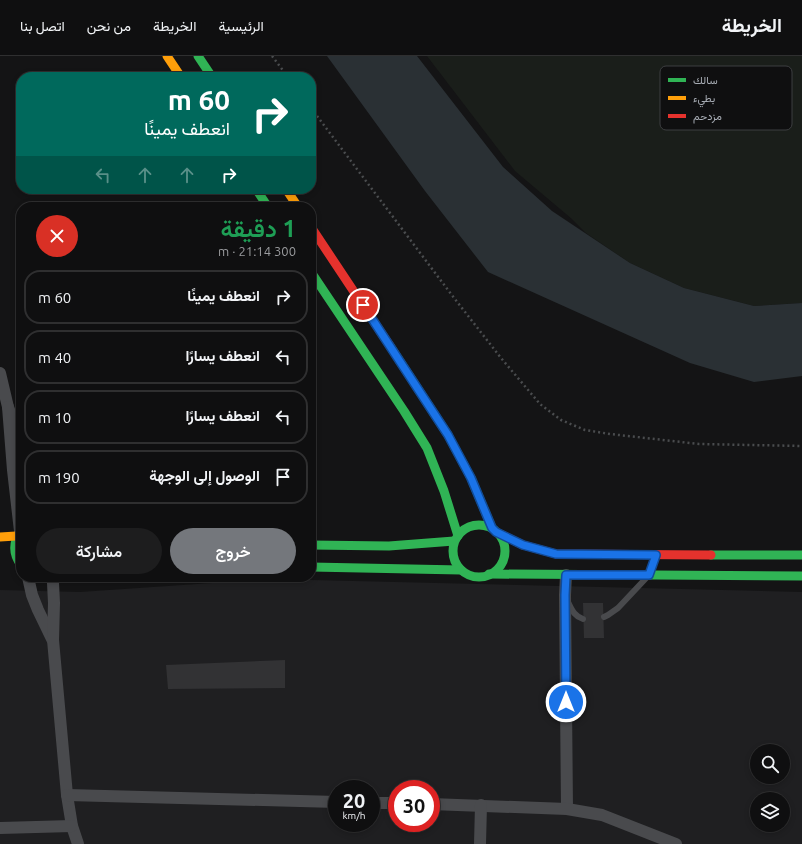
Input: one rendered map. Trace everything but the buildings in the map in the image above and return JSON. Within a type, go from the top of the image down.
[{"type":"main road","points":[[167,56],[178,72]]},
{"type":"main road","points":[[198,56],[209,72]]},
{"type":"main road","points":[[316,235],[448,435],[471,478],[494,530],[502,540],[504,550],[503,560],[498,568],[489,574]]},
{"type":"main road","points":[[316,279],[427,448],[444,491],[456,538],[453,551],[455,561],[461,570],[474,576],[489,574],[802,576]]},
{"type":"main road","points":[[316,545],[389,546],[456,538],[463,530],[470,526],[485,525],[523,545],[556,554],[802,556]]},
{"type":"main road","points":[[0,537],[16,534]]},
{"type":"main road","points":[[15,561],[14,549],[16,543]]},
{"type":"main road","points":[[316,566],[461,570]]},
{"type":"street","points":[[0,372],[8,407],[16,429]]},
{"type":"street","points":[[8,407],[16,502]]},
{"type":"street","points":[[566,575],[566,809]]},
{"type":"street","points":[[29,582],[38,610],[53,640]]},
{"type":"street","points":[[53,582],[53,640],[67,795],[72,826],[78,844]]},
{"type":"street","points":[[67,795],[328,802]]},
{"type":"street","points":[[440,804],[566,809],[602,815],[676,844]]},
{"type":"street","points":[[480,844],[481,805]]},
{"type":"street","points":[[0,828],[72,826]]},
{"type":"lane","points":[[604,617],[618,608],[649,575],[656,555]]},
{"type":"lane","points":[[565,595],[572,612],[579,618],[583,619]]},
{"type":"path","points":[[272,56],[284,72]]},
{"type":"path","points":[[316,115],[501,358],[540,404],[560,420],[585,430],[699,444],[802,446]]},
{"type":"shaded area","points":[[327,56],[417,56],[503,167],[552,211],[630,263],[684,288],[754,306],[802,303],[802,376],[754,382],[690,363],[488,272],[425,191]]},
{"type":"shaded area","points":[[427,56],[802,56],[802,303],[754,306],[684,288],[630,263],[586,233],[572,219],[515,171]]},
{"type":"shaded area","points":[[316,580],[802,592],[802,844],[0,844],[0,590],[80,592],[226,582],[316,582]]},
{"type":"traffic: fast","points":[[198,56],[209,72]]},
{"type":"traffic: fast","points":[[259,194],[265,202]]},
{"type":"traffic: fast","points":[[316,279],[427,448],[444,491],[458,536]]},
{"type":"traffic: fast","points":[[390,346],[448,435],[471,478],[492,528]]},
{"type":"traffic: fast","points":[[479,525],[489,527],[497,533],[503,541],[505,551],[503,561],[497,569],[489,575],[479,577],[469,575],[461,569],[455,561],[453,551],[455,541],[461,533],[469,527],[479,525]]},
{"type":"traffic: fast","points":[[16,539],[16,556]]},
{"type":"traffic: fast","points":[[316,545],[389,546],[454,541]]},
{"type":"traffic: fast","points":[[711,555],[802,555]]},
{"type":"traffic: fast","points":[[316,567],[461,570]]},
{"type":"traffic: fast","points":[[489,574],[802,576]]},
{"type":"traffic: slow","points":[[167,56],[178,72]]},
{"type":"traffic: slow","points":[[289,194],[295,202]]},
{"type":"traffic: slow","points":[[0,537],[16,536]]},
{"type":"traffic: jam","points":[[316,235],[390,346]]},
{"type":"traffic: jam","points":[[496,532],[523,545],[556,554],[711,555]]},
{"type":"route","points":[[363,305],[448,435],[471,478],[492,528],[496,532],[523,545],[556,554],[656,555],[649,575],[566,575],[566,702]]}]
